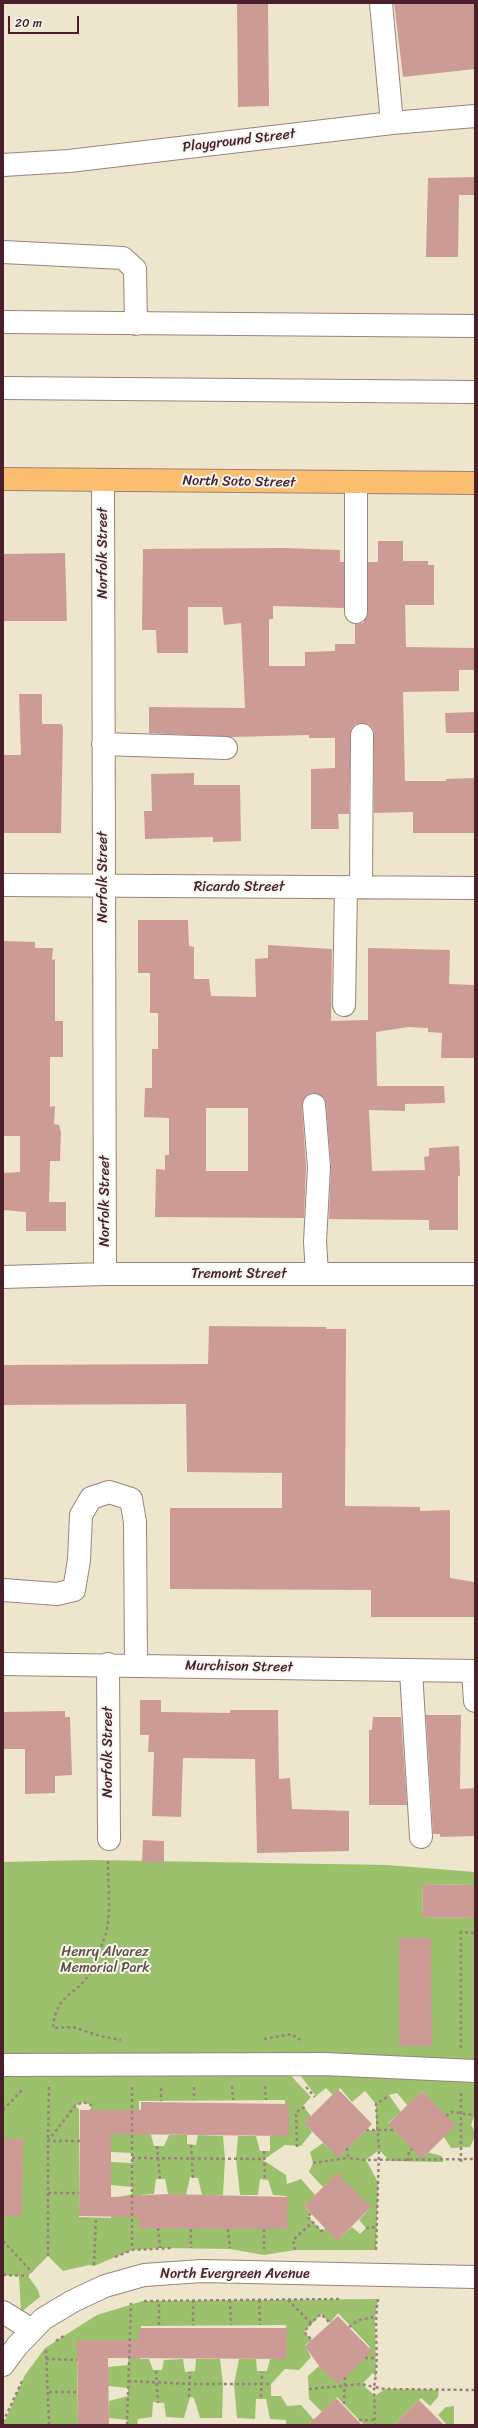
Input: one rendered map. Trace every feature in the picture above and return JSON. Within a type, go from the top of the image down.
[{"type":"main road","name":"North Soto Street","points":[[3,479],[475,483]]},
{"type":"street","points":[[381,3],[392,123]]},
{"type":"street","name":"Playground Street","points":[[3,165],[69,161],[392,123],[475,116]]},
{"type":"street","points":[[3,252],[123,258],[135,269],[136,324]]},
{"type":"street","points":[[3,322],[475,326]]},
{"type":"street","points":[[3,388],[475,392]]},
{"type":"street","name":"Norfolk Street","points":[[103,480],[105,1274]]},
{"type":"street","points":[[350,483],[350,610]]},
{"type":"street","points":[[344,1006],[362,735]]},
{"type":"street","points":[[103,744],[226,748]]},
{"type":"street","name":"Ricardo Street","points":[[3,884],[475,888]]},
{"type":"street","points":[[314,1105],[319,1167],[315,1242],[317,1273]]},
{"type":"street","name":"Tremont Street","points":[[3,1277],[105,1274],[475,1274]]},
{"type":"street","points":[[3,1590],[57,1594],[74,1590],[79,1560],[81,1515],[91,1498],[109,1492],[131,1499],[134,1522],[136,1664]]},
{"type":"street","name":"Murchison Street","points":[[3,1664],[136,1664],[411,1671],[474,1671]]},
{"type":"street","name":"Norfolk Street","points":[[108,1664],[109,1839]]},
{"type":"street","points":[[411,1671],[421,1837]]},
{"type":"street","points":[[474,1671],[475,1701]]},
{"type":"street","points":[[3,2065],[131,2064],[231,2066],[324,2064],[468,2071]]},
{"type":"street","name":"North Evergreen Avenue","points":[[3,2365],[43,2319],[73,2301],[105,2286],[144,2275],[202,2271],[475,2277]]},
{"type":"street","points":[[3,2312],[32,2330]]},
{"type":"path","points":[[109,1839],[107,1930],[92,1969],[80,1986],[63,1998],[54,2011],[53,2028],[72,2027],[100,2036],[122,2040]]},
{"type":"path","points":[[461,2161],[461,2113],[468,2071],[461,1932],[475,1933]]},
{"type":"path","points":[[258,2040],[292,2034],[311,2049],[324,2064]]},
{"type":"path","points":[[131,2064],[132,2250]]},
{"type":"path","points":[[48,2256],[48,2141],[50,2065]]},
{"type":"path","points":[[376,2250],[378,2161],[374,2102],[389,2096]]},
{"type":"path","points":[[48,2141],[75,2106],[83,2102],[91,2105],[91,2110]]},
{"type":"path","points":[[3,2104],[8,2105]]},
{"type":"path","points":[[297,2147],[296,2112],[307,2106]]},
{"type":"path","points":[[446,2116],[451,2112],[474,2115]]},
{"type":"path","points":[[366,2130],[393,2130]]},
{"type":"path","points":[[48,2141],[80,2141]]},
{"type":"path","points":[[191,2145],[193,2178]]},
{"type":"path","points":[[157,2146],[160,2179]]},
{"type":"path","points":[[347,2148],[348,2158]]},
{"type":"path","points":[[408,2161],[409,2151],[412,2149]]},
{"type":"path","points":[[264,2151],[263,2159],[265,2180]]},
{"type":"path","points":[[132,2158],[159,2157],[263,2159]]},
{"type":"path","points":[[314,2163],[348,2158],[378,2161],[461,2161],[475,2159]]},
{"type":"path","points":[[48,2193],[79,2193]]},
{"type":"path","points":[[311,2214],[307,2216],[321,2230],[326,2229]]},
{"type":"path","points":[[94,2266],[96,2218]]},
{"type":"path","points":[[295,2250],[293,2240],[313,2222]]},
{"type":"path","points":[[366,2228],[376,2227]]},
{"type":"path","points":[[158,2228],[160,2248]]},
{"type":"path","points":[[191,2228],[191,2248]]},
{"type":"path","points":[[228,2229],[230,2249]]},
{"type":"path","points":[[264,2229],[264,2255]]},
{"type":"path","points":[[3,2241],[32,2272]]},
{"type":"path","points":[[3,2246],[8,2246]]},
{"type":"path","points":[[3,2275],[28,2276]]},
{"type":"path","points":[[126,2304],[192,2300],[348,2299]]},
{"type":"path","points":[[370,2299],[385,2299]]},
{"type":"path","points":[[375,2425],[375,2317],[378,2299]]},
{"type":"path","points":[[192,2300],[193,2325]]},
{"type":"path","points":[[230,2300],[231,2325]]},
{"type":"path","points":[[259,2300],[260,2325]]},
{"type":"path","points":[[288,2300],[311,2323]]},
{"type":"path","points":[[159,2301],[159,2325]]},
{"type":"path","points":[[127,2425],[131,2303]]},
{"type":"path","points":[[312,2340],[304,2332],[311,2323],[321,2314],[330,2323]]},
{"type":"path","points":[[349,2327],[358,2320],[375,2317]]},
{"type":"path","points":[[52,2344],[71,2331]]},
{"type":"path","points":[[41,2353],[45,2348],[50,2425]]},
{"type":"path","points":[[365,2358],[376,2358]]},
{"type":"path","points":[[46,2359],[77,2360]]},
{"type":"path","points":[[156,2371],[158,2403]]},
{"type":"path","points":[[189,2397],[191,2384],[190,2372]]},
{"type":"path","points":[[261,2397],[262,2372]]},
{"type":"path","points":[[3,2422],[25,2375]]},
{"type":"path","points":[[344,2404],[346,2387],[345,2376]]},
{"type":"path","points":[[128,2381],[191,2384],[270,2384]]},
{"type":"path","points":[[309,2390],[362,2384],[385,2389],[475,2390]]},
{"type":"path","points":[[49,2392],[77,2392]]},
{"type":"path","points":[[359,2420],[376,2420]]},
{"type":"green space","name":"Henry Alvarez Memorial Park","points":[[91,1860],[387,1865],[475,1872],[475,1885],[423,1884],[422,1917],[475,1918],[475,2061],[3,2059],[3,1862]],"holes":[[[399,1938],[431,1939],[431,2046],[399,2046]]]},
{"type":"green space","points":[[3,2068],[291,2072],[292,2077],[311,2097],[303,2106],[311,2116],[305,2122],[312,2132],[301,2146],[285,2145],[263,2160],[286,2175],[287,2184],[301,2179],[315,2195],[305,2207],[311,2214],[307,2216],[321,2230],[326,2229],[337,2240],[352,2227],[360,2234],[366,2228],[359,2220],[370,2208],[337,2175],[323,2187],[309,2172],[313,2163],[310,2152],[323,2143],[338,2157],[366,2130],[376,2130],[376,2104],[365,2091],[352,2102],[340,2088],[333,2095],[326,2088],[316,2096],[297,2071],[475,2071],[475,2114],[471,2125],[474,2131],[474,2136],[470,2147],[451,2148],[444,2137],[446,2116],[422,2091],[408,2106],[397,2093],[389,2095],[401,2112],[388,2123],[422,2157],[427,2152],[442,2156],[443,2162],[390,2161],[379,2150],[366,2160],[378,2182],[376,2250],[295,2250],[264,2255],[230,2249],[160,2248],[132,2250],[94,2266],[89,2265],[63,2271],[48,2256],[28,2276],[38,2290],[40,2297],[21,2312],[19,2276],[3,2275],[3,2213],[20,2139],[3,2139]],"holes":[[[285,2100],[285,2131],[270,2136],[270,2151],[260,2151],[256,2136],[238,2136],[236,2159],[240,2195],[258,2195],[260,2179],[268,2180],[273,2195],[286,2196],[285,2228],[158,2228],[141,2226],[141,2195],[154,2194],[156,2179],[165,2179],[168,2194],[186,2195],[190,2177],[198,2178],[202,2195],[223,2195],[225,2159],[223,2136],[198,2135],[196,2145],[187,2144],[187,2135],[169,2135],[164,2146],[154,2146],[151,2135],[139,2131],[139,2101]],[[83,2102],[91,2105],[91,2110],[111,2110],[111,2152],[132,2153],[132,2163],[111,2162],[111,2185],[132,2187],[132,2194],[112,2199],[111,2218],[79,2217],[79,2109],[75,2106]]]},
{"type":"green space","points":[[378,2299],[375,2317],[376,2377],[373,2373],[362,2384],[375,2396],[385,2389],[439,2390],[438,2397],[430,2406],[421,2398],[394,2425],[364,2425],[337,2397],[322,2412],[309,2399],[308,2376],[319,2366],[365,2358],[370,2347],[338,2313],[330,2323],[321,2314],[304,2332],[312,2340],[305,2345],[311,2357],[299,2370],[285,2369],[271,2384],[271,2396],[281,2396],[287,2406],[301,2405],[314,2420],[308,2425],[286,2425],[286,2420],[270,2419],[266,2399],[256,2399],[255,2419],[237,2418],[234,2384],[239,2359],[256,2359],[257,2371],[267,2371],[270,2359],[286,2359],[286,2325],[141,2326],[140,2359],[149,2359],[153,2370],[162,2370],[164,2360],[183,2359],[185,2372],[195,2371],[196,2359],[220,2359],[223,2384],[222,2418],[200,2418],[194,2398],[190,2397],[184,2418],[166,2417],[164,2403],[153,2402],[152,2417],[138,2419],[137,2425],[127,2425],[127,2420],[109,2418],[109,2401],[128,2396],[128,2388],[108,2386],[108,2367],[128,2365],[129,2355],[77,2360],[78,2425],[3,2425],[25,2375],[45,2348],[97,2315],[143,2301]]},
{"type":"green space","points":[[454,2406],[454,2425],[447,2425],[438,2415],[446,2407]]},
{"type":"building","points":[[237,3],[268,3],[269,106],[238,107]]},
{"type":"building","points":[[394,3],[475,3],[475,69],[403,77]]},
{"type":"building","points":[[475,177],[475,195],[459,195],[458,257],[426,257],[428,178]]},
{"type":"building","points":[[378,541],[403,541],[403,561],[428,561],[428,565],[434,565],[434,605],[405,605],[406,647],[475,648],[475,670],[459,670],[459,691],[403,692],[405,781],[446,781],[446,779],[475,778],[475,833],[413,833],[413,812],[374,813],[374,735],[373,729],[368,724],[356,724],[351,729],[349,814],[338,814],[339,829],[311,829],[311,769],[335,768],[335,738],[309,738],[309,735],[231,737],[149,733],[149,707],[245,708],[241,623],[224,625],[222,607],[188,607],[188,653],[157,653],[156,630],[142,630],[143,549],[284,548],[340,550],[340,562],[344,562],[344,608],[273,606],[273,619],[269,619],[269,666],[305,666],[305,652],[335,651],[335,644],[355,644],[355,624],[363,623],[368,612],[368,562],[378,562]]},
{"type":"building","points":[[65,553],[67,621],[3,621],[3,554]]},
{"type":"building","points":[[19,694],[42,694],[42,724],[61,724],[63,726],[61,833],[3,833],[3,755],[21,755]]},
{"type":"building","points":[[475,712],[475,733],[446,733],[445,713]]},
{"type":"building","points":[[194,773],[194,785],[240,785],[241,841],[213,842],[213,837],[145,839],[144,811],[152,811],[151,774]]},
{"type":"building","points":[[138,920],[188,920],[189,946],[194,947],[194,979],[209,979],[211,996],[256,997],[255,959],[268,958],[268,945],[332,949],[331,1021],[368,1020],[368,948],[450,950],[449,984],[475,985],[475,1058],[441,1058],[442,1033],[428,1032],[428,1028],[408,1027],[376,1032],[377,1086],[444,1086],[445,1103],[405,1104],[405,1111],[369,1110],[372,1171],[425,1170],[424,1157],[429,1156],[429,1148],[459,1146],[460,1176],[458,1176],[458,1230],[429,1230],[429,1220],[329,1219],[331,1166],[326,1104],[324,1098],[313,1093],[307,1095],[302,1106],[306,1167],[304,1218],[155,1217],[156,1169],[165,1170],[165,1155],[169,1155],[169,1118],[144,1117],[145,1088],[152,1088],[152,1049],[158,1049],[158,1013],[150,1013],[150,973],[138,973]],"holes":[[[206,1108],[248,1108],[248,1171],[206,1171]]]},
{"type":"building","points":[[3,941],[35,942],[35,948],[53,948],[52,960],[55,959],[55,1021],[63,1021],[63,1057],[50,1057],[50,1107],[55,1106],[54,1124],[59,1125],[61,1132],[60,1161],[50,1161],[49,1202],[66,1202],[66,1231],[26,1231],[26,1212],[3,1210],[3,1173],[20,1172],[20,1136],[3,1136]]},
{"type":"building","points":[[209,1326],[326,1327],[326,1329],[346,1329],[345,1506],[420,1507],[420,1511],[450,1510],[450,1578],[475,1582],[475,1617],[371,1617],[371,1590],[170,1589],[170,1508],[282,1508],[282,1473],[187,1472],[186,1404],[3,1405],[3,1365],[208,1364]]},
{"type":"building","points":[[140,1700],[161,1700],[161,1712],[230,1713],[230,1710],[278,1710],[279,1779],[290,1778],[292,1809],[349,1811],[349,1851],[257,1853],[255,1759],[183,1758],[181,1817],[152,1816],[154,1752],[148,1752],[149,1735],[140,1735]]},
{"type":"building","points":[[65,1711],[65,1717],[70,1717],[72,1775],[55,1776],[55,1793],[25,1794],[25,1749],[3,1749],[3,1712]]},
{"type":"building","points":[[426,1715],[461,1715],[460,1789],[475,1788],[475,1836],[440,1837],[440,1834],[433,1834]]},
{"type":"building","points":[[373,1717],[401,1717],[407,1805],[369,1805],[369,1730],[372,1730]]},
{"type":"building","points":[[143,1840],[164,1841],[164,1863],[142,1862]]},
{"type":"building","points":[[423,1884],[475,1885],[475,1918],[422,1917]]},
{"type":"building","points":[[399,1938],[431,1938],[432,2046],[399,2046]]},
{"type":"building","points":[[338,2089],[372,2124],[338,2158],[304,2123]]},
{"type":"building","points":[[422,2091],[456,2125],[422,2159],[388,2124]]},
{"type":"building","points":[[141,2102],[289,2104],[289,2136],[111,2134],[111,2197],[168,2194],[288,2197],[287,2229],[139,2228],[139,2217],[79,2216],[80,2110],[141,2110]]},
{"type":"building","points":[[3,2139],[23,2139],[22,2216],[3,2216]]},
{"type":"building","points":[[337,2173],[371,2207],[337,2241],[304,2206]]},
{"type":"building","points":[[338,2316],[372,2351],[338,2384],[319,2366],[305,2346]]},
{"type":"building","points":[[139,2328],[287,2328],[286,2359],[108,2358],[109,2425],[78,2425],[77,2340],[139,2340]]},
{"type":"building","points":[[336,2398],[362,2425],[308,2425]]},
{"type":"building","points":[[419,2400],[444,2425],[394,2425]]}]
